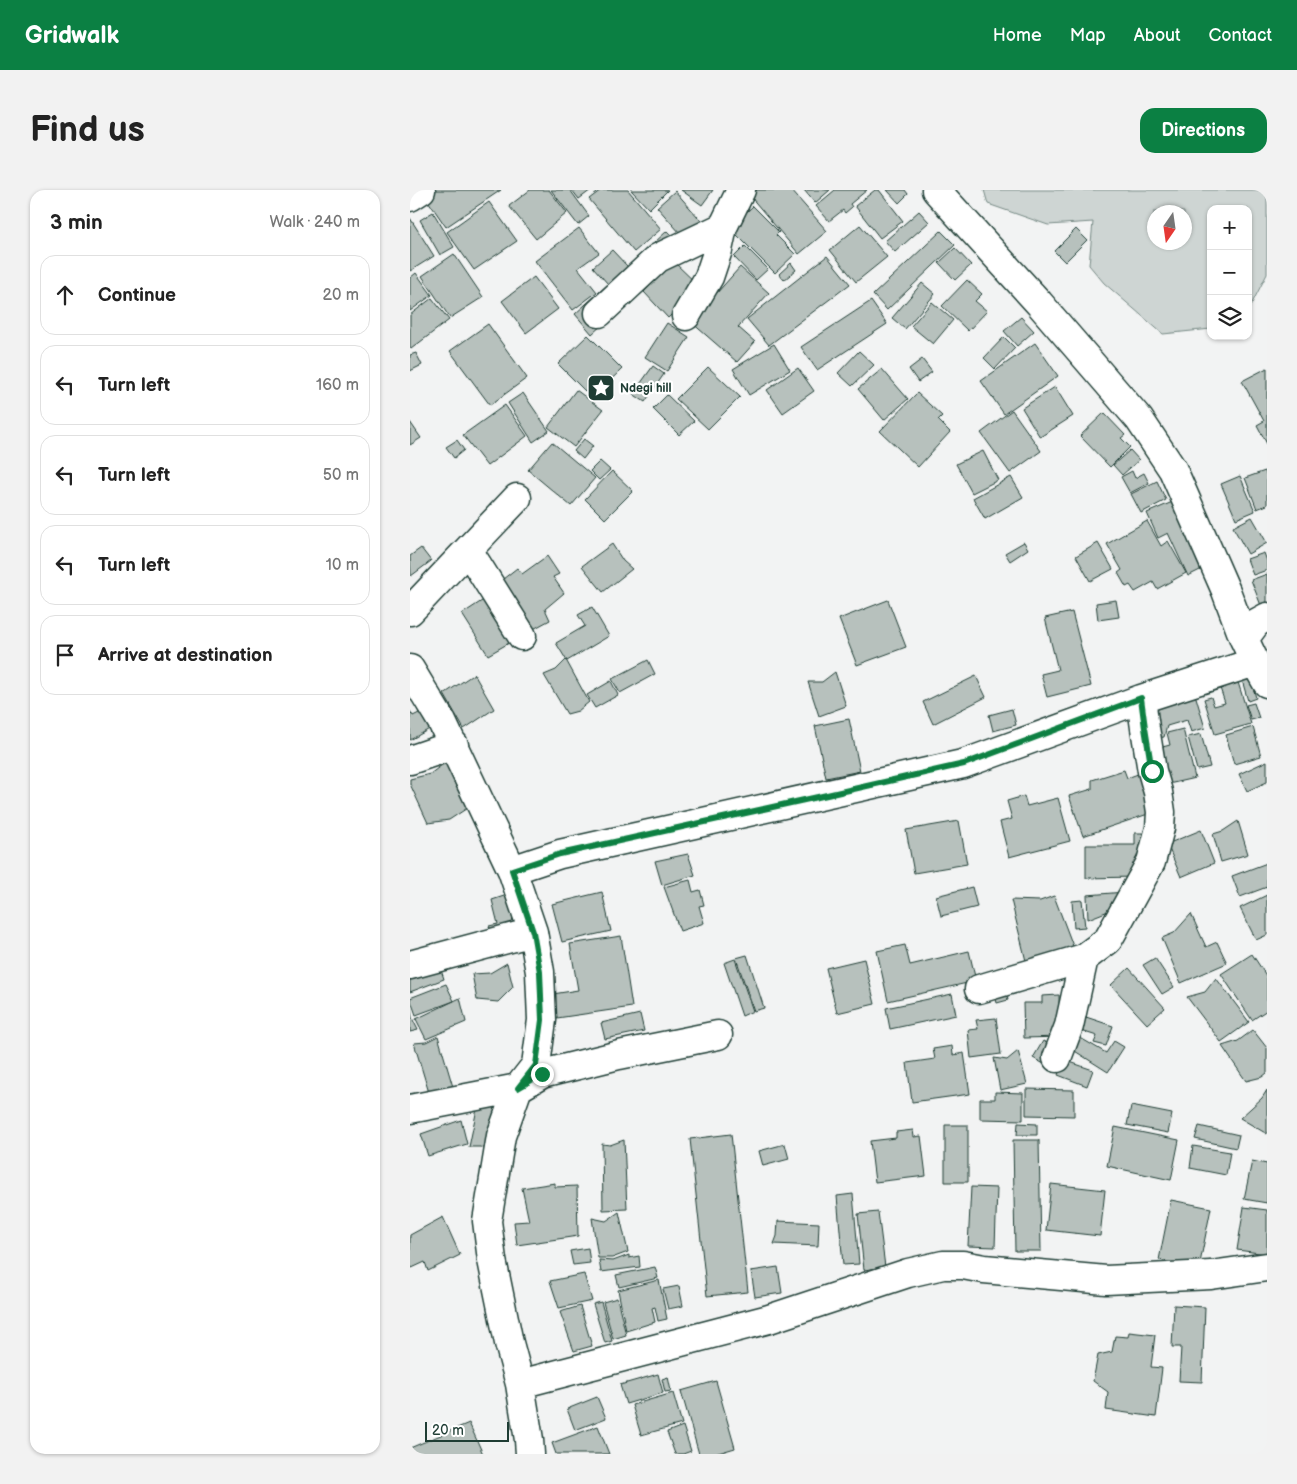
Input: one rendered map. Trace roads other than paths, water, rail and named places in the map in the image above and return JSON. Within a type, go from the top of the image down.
[{"type":"street","points":[[410,197],[421,190]]},
{"type":"street","points":[[686,316],[709,278],[723,227],[741,190]]},
{"type":"street","points":[[936,190],[1039,303],[1139,419],[1173,470],[1255,662]]},
{"type":"street","points":[[599,314],[658,258],[723,227]]},
{"type":"street","points":[[410,611],[517,498]]},
{"type":"street","points":[[468,550],[522,636]]},
{"type":"street","points":[[1255,662],[1256,623],[1267,617]]},
{"type":"street","points":[[512,870],[560,854],[964,764],[1141,698],[1255,662]]},
{"type":"street","points":[[410,669],[454,745],[512,870],[533,932],[540,972],[542,1020],[536,1065],[518,1088],[501,1136],[488,1221],[492,1260],[520,1384],[530,1454]]},
{"type":"street","points":[[979,989],[1084,958],[1108,940],[1151,862],[1160,828],[1161,812],[1146,737],[1141,698]]},
{"type":"street","points":[[410,760],[454,745]]},
{"type":"street","points":[[410,964],[533,932]]},
{"type":"street","points":[[1057,1058],[1069,1026],[1084,958]]},
{"type":"street","points":[[410,1110],[518,1088],[542,1074],[619,1055],[718,1035]]},
{"type":"street","points":[[520,1384],[769,1319],[908,1273],[943,1265],[963,1265],[992,1270],[1106,1280],[1211,1275],[1267,1267]]},
{"type":"place","name":"Ndegi hill","points":[[601,388]]}]
